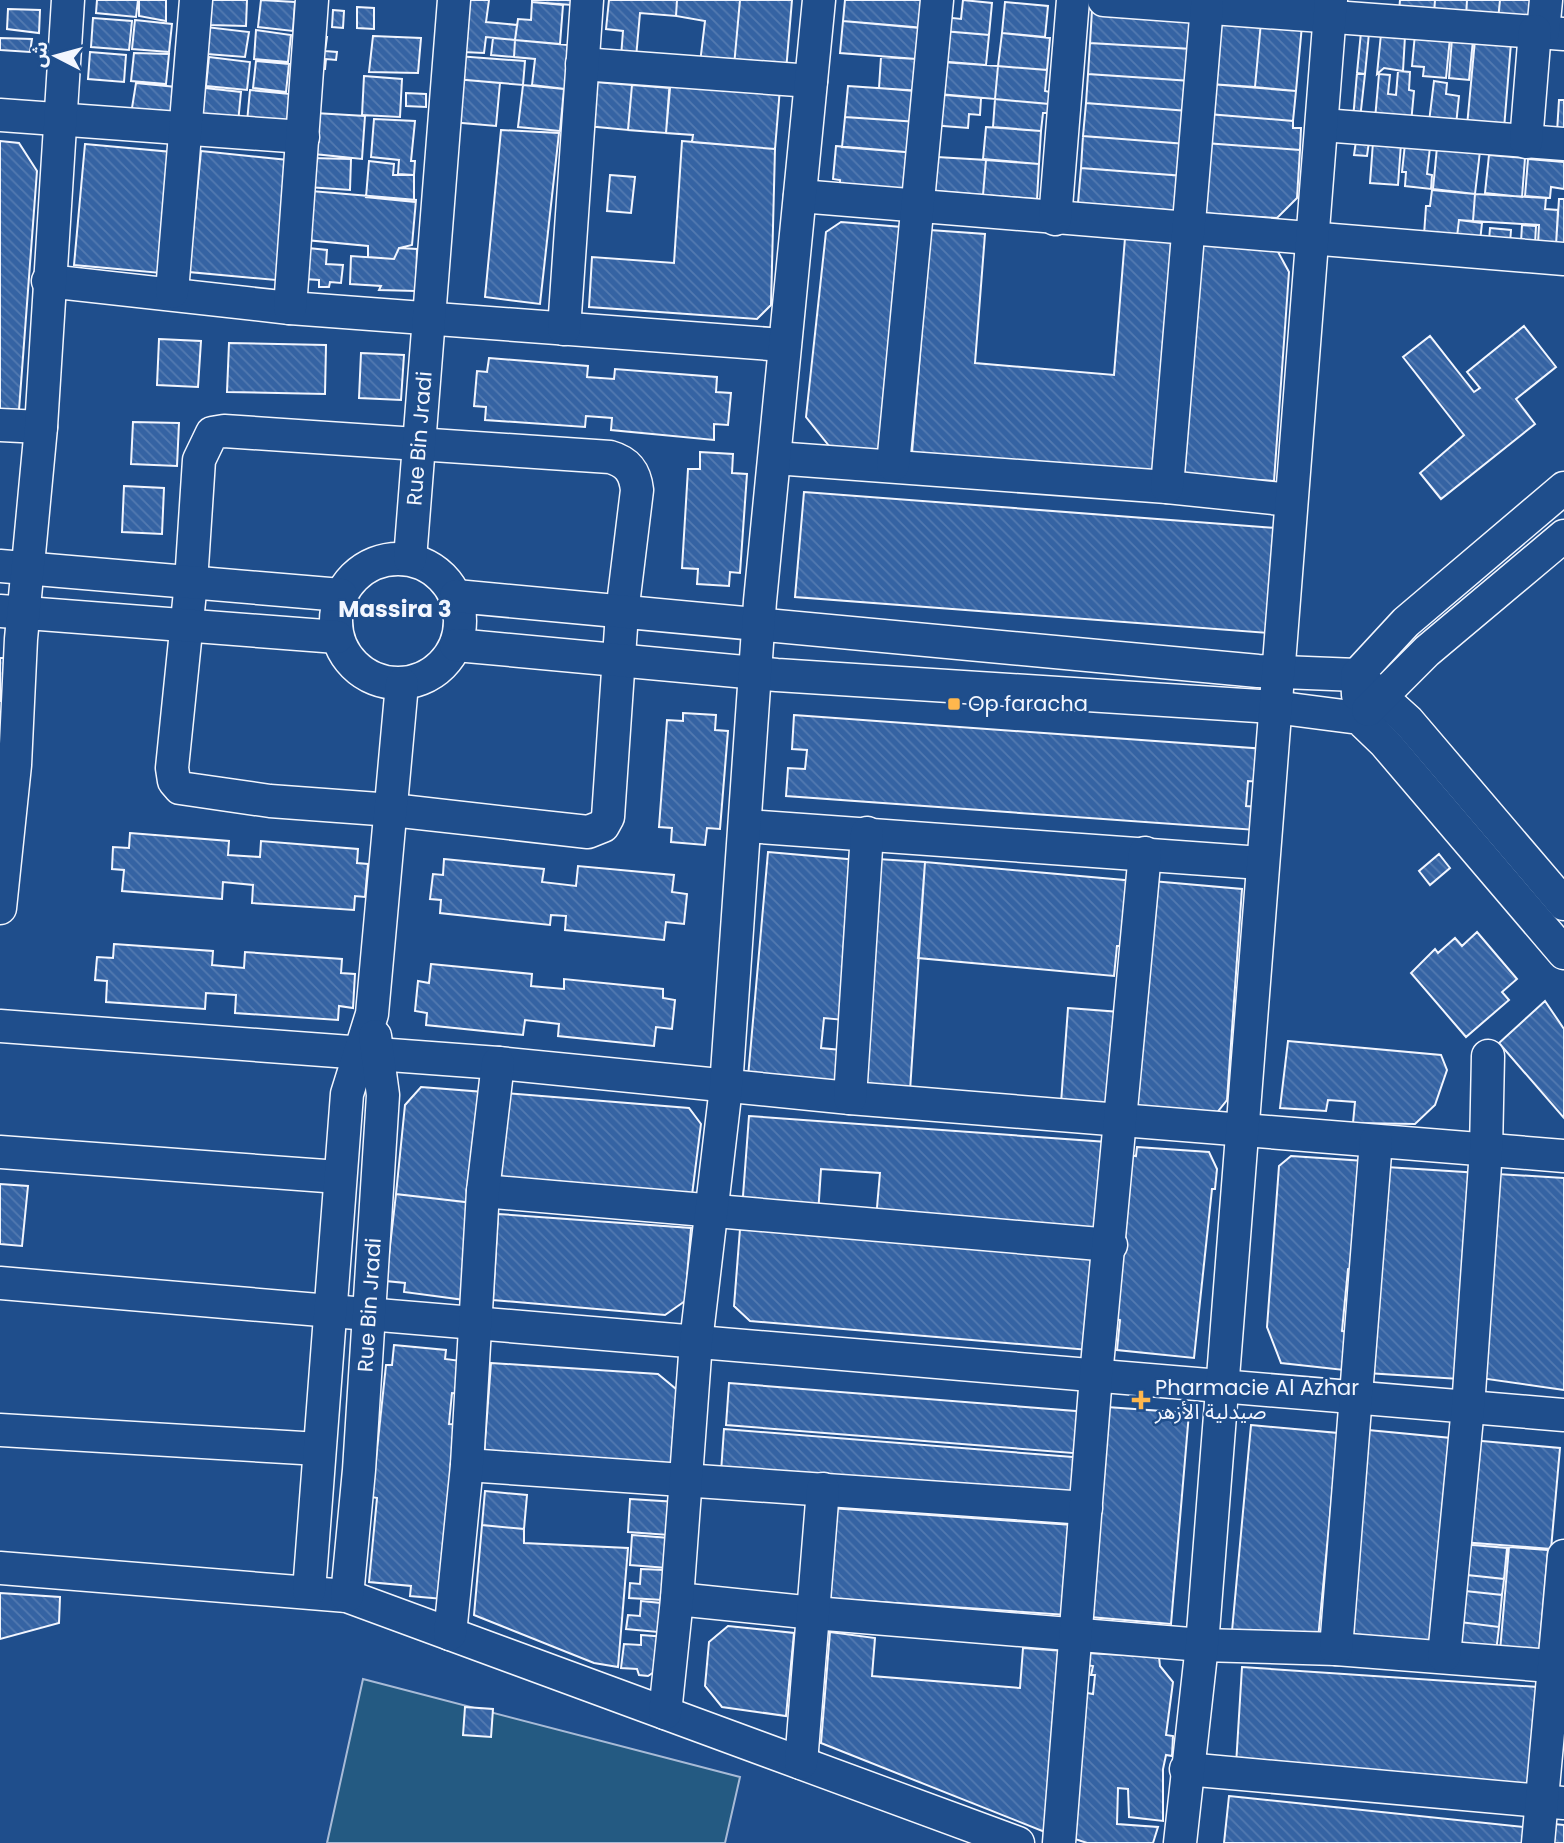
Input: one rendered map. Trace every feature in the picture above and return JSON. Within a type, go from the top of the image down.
[{"type":"street","points":[[0,908],[14,567],[41,427],[48,281],[68,0]]},
{"type":"street","points":[[172,292],[188,126],[196,0]]},
{"type":"street","points":[[290,308],[312,0]]},
{"type":"street","name":"Rue Bin Jradi","points":[[410,559],[454,0]]},
{"type":"street","points":[[564,329],[587,0]]},
{"type":"street","points":[[665,1713],[677,1598],[696,1342],[726,1087],[758,624],[818,0]]},
{"type":"street","points":[[893,465],[937,0]]},
{"type":"street","points":[[1055,219],[1073,0]]},
{"type":"street","points":[[1104,0],[1207,6],[1330,8],[1548,32]]},
{"type":"street","points":[[1526,142],[1548,32],[1546,0]]},
{"type":"street","points":[[1167,487],[1207,6]]},
{"type":"street","points":[[1180,1843],[1186,1769],[1202,1645],[1240,1130],[1311,238],[1323,125],[1330,8]]},
{"type":"street","points":[[582,64],[811,81]]},
{"type":"street","points":[[0,116],[188,126],[303,137]]},
{"type":"street","points":[[1323,125],[1564,144]]},
{"type":"street","points":[[800,196],[1564,259]]},
{"type":"street","points":[[48,281],[172,292],[290,308],[783,345]]},
{"type":"street","points":[[0,425],[41,427]]},
{"type":"street","points":[[224,431],[419,446],[610,457],[627,464],[633,472],[637,490],[622,613],[608,817],[597,830],[270,801],[180,789],[174,781],[172,768],[191,582],[199,460],[212,433],[224,431]]},
{"type":"street","points":[[775,458],[1167,487],[1291,500]]},
{"type":"street","points":[[1359,718],[1357,675],[1406,622],[1564,488]]},
{"type":"street","points":[[1359,718],[1384,697],[1427,651],[1564,536]]},
{"type":"street","points":[[387,559],[410,559],[439,573],[456,596],[461,625],[456,645],[436,671],[420,680],[402,684],[379,681],[358,670],[343,651],[337,637],[335,614],[341,595],[356,574],[370,564],[387,559]]},
{"type":"street","points":[[14,567],[341,595]]},
{"type":"street","points":[[456,596],[1278,671],[1357,675],[1384,697],[1559,892],[1524,906]]},
{"type":"street","points":[[12,612],[337,637]]},
{"type":"street","points":[[456,645],[618,662],[1274,707],[1359,718],[1385,743],[1564,953]]},
{"type":"street","name":"Rue Bin Jradi","points":[[309,1591],[347,1094],[368,1054],[402,684]]},
{"type":"street","points":[[746,826],[1261,863]]},
{"type":"street","points":[[850,1098],[866,833]]},
{"type":"street","points":[[1059,1843],[1096,1376],[1123,1119],[1145,853]]},
{"type":"street","points":[[0,1026],[498,1063],[850,1098],[1564,1156]]},
{"type":"street","name":"Rue Bin Jradi","points":[[347,1596],[370,1315],[383,1095],[368,1054]]},
{"type":"street","points":[[1444,1656],[1468,1408],[1486,1150],[1488,1056]]},
{"type":"street","points":[[450,1634],[467,1465],[483,1191],[498,1063]]},
{"type":"street","points":[[1336,1649],[1376,1140]]},
{"type":"street","points":[[0,1152],[339,1177]]},
{"type":"street","points":[[483,1191],[1111,1245]]},
{"type":"street","points":[[0,1283],[1564,1415]]},
{"type":"street","points":[[0,1430],[319,1449]]},
{"type":"street","points":[[467,1465],[1086,1508]]},
{"type":"street","points":[[801,1763],[823,1489]]},
{"type":"street","points":[[1538,1843],[1553,1802],[1564,1556]]},
{"type":"street","points":[[0,1568],[347,1596],[1018,1843]]},
{"type":"street","points":[[677,1598],[814,1613],[1202,1645],[1336,1649],[1559,1667]]},
{"type":"street","points":[[1186,1769],[1553,1802]]},
{"type":"shaded area","points":[[363,1679],[740,1777],[725,1843],[327,1843]]},
{"type":"building","points":[[97,0],[138,0],[136,17],[96,13]]},
{"type":"building","points":[[139,0],[166,0],[166,21],[139,16]]},
{"type":"building","points":[[211,0],[247,0],[246,26],[210,25]]},
{"type":"building","points":[[261,0],[295,2],[293,31],[258,27]]},
{"type":"building","points":[[468,0],[489,0],[486,22],[517,25],[515,40],[486,37],[484,53],[463,52]]},
{"type":"building","points":[[572,0],[572,5],[532,2]]},
{"type":"building","points":[[609,0],[677,0],[676,16],[640,13],[636,58],[621,57],[623,31],[606,29]]},
{"type":"building","points":[[677,0],[740,0],[734,66],[700,63],[705,21],[676,16]]},
{"type":"building","points":[[740,0],[792,0],[786,71],[734,66]]},
{"type":"building","points":[[845,0],[925,0],[925,28],[843,21]]},
{"type":"building","points":[[963,0],[992,3],[989,35],[943,31],[944,17],[961,19]]},
{"type":"building","points":[[1400,0],[1435,0],[1434,14],[1399,11]]},
{"type":"building","points":[[1435,0],[1467,0],[1466,17],[1434,14]]},
{"type":"building","points":[[1467,0],[1500,0],[1498,20],[1466,17]]},
{"type":"building","points":[[1500,0],[1535,0],[1533,23],[1498,20]]},
{"type":"building","points":[[532,2],[563,5],[560,44],[515,40],[518,19],[531,20]]},
{"type":"building","points":[[1005,2],[1048,6],[1045,37],[1002,33]]},
{"type":"building","points":[[357,7],[374,8],[374,29],[357,28]]},
{"type":"building","points":[[8,9],[40,10],[39,33],[7,29]]},
{"type":"building","points":[[333,10],[344,11],[343,28],[332,27]]},
{"type":"building","points":[[1092,10],[1194,16],[1192,49],[1090,43]]},
{"type":"building","points":[[93,18],[132,21],[129,50],[91,47]]},
{"type":"building","points":[[1215,18],[1261,22],[1255,87],[1210,84]]},
{"type":"building","points":[[135,20],[172,24],[169,52],[132,49]]},
{"type":"building","points":[[843,21],[920,28],[917,59],[840,53]]},
{"type":"building","points":[[1261,22],[1302,25],[1296,91],[1255,87]]},
{"type":"building","points":[[206,27],[249,32],[245,57],[207,54]]},
{"type":"building","points":[[256,30],[291,35],[288,62],[254,59]]},
{"type":"building","points":[[943,31],[989,35],[986,65],[937,61]]},
{"type":"building","points":[[1361,32],[1369,33],[1365,74],[1357,73]]},
{"type":"building","points":[[1002,33],[1050,38],[1047,70],[998,66]]},
{"type":"building","points":[[1381,34],[1405,36],[1403,71],[1384,68],[1377,74]]},
{"type":"building","points":[[1415,34],[1450,38],[1446,78],[1423,76],[1424,67],[1412,66]]},
{"type":"building","points":[[373,36],[421,38],[418,73],[369,72]]},
{"type":"building","points":[[320,37],[327,37],[325,51],[337,52],[336,60],[326,59],[325,69],[318,69]]},
{"type":"building","points":[[0,38],[32,39],[30,52],[0,50]]},
{"type":"building","points":[[493,38],[515,40],[514,57],[491,55]]},
{"type":"building","points":[[1452,38],[1473,40],[1469,80],[1449,78]]},
{"type":"building","points":[[515,40],[568,45],[566,69],[576,70],[574,90],[532,85],[535,59],[514,57]]},
{"type":"building","points":[[1475,40],[1511,43],[1504,129],[1467,126]]},
{"type":"building","points":[[1090,43],[1192,49],[1191,81],[1088,74]]},
{"type":"building","points":[[90,52],[126,55],[124,82],[88,79]]},
{"type":"building","points":[[134,53],[169,54],[166,84],[131,81]]},
{"type":"building","points":[[457,56],[525,61],[523,85],[455,79]]},
{"type":"building","points":[[209,57],[250,62],[247,90],[206,86]]},
{"type":"building","points":[[881,57],[917,59],[914,91],[879,88]]},
{"type":"building","points":[[256,61],[289,64],[286,92],[253,88]]},
{"type":"building","points":[[942,62],[998,66],[995,99],[939,94]]},
{"type":"building","points":[[998,66],[1047,70],[1045,91],[1050,92],[1049,104],[995,99]]},
{"type":"building","points":[[1398,71],[1410,72],[1409,90],[1414,91],[1411,123],[1375,119],[1379,74],[1390,75],[1388,94],[1396,95]]},
{"type":"building","points":[[1357,73],[1365,74],[1360,119],[1353,119]]},
{"type":"building","points":[[1088,74],[1191,81],[1188,111],[1086,103]]},
{"type":"building","points":[[364,76],[402,79],[400,117],[362,115]]},
{"type":"building","points":[[455,79],[500,83],[496,126],[451,122]]},
{"type":"building","points":[[670,79],[780,88],[775,149],[692,142],[693,135],[666,133]]},
{"type":"building","points":[[1434,81],[1447,83],[1446,94],[1459,96],[1456,125],[1429,122]]},
{"type":"building","points":[[595,82],[632,85],[628,130],[587,126]]},
{"type":"building","points":[[136,83],[176,87],[173,118],[131,114]]},
{"type":"building","points":[[1210,84],[1296,91],[1293,121],[1208,114]]},
{"type":"building","points":[[523,85],[564,89],[560,131],[518,127]]},
{"type":"building","points":[[632,85],[670,88],[666,133],[628,130]]},
{"type":"building","points":[[848,86],[921,91],[918,122],[845,117]]},
{"type":"building","points":[[205,88],[241,92],[238,123],[202,119]]},
{"type":"building","points":[[250,90],[290,94],[287,127],[247,122]]},
{"type":"building","points":[[406,93],[426,94],[426,107],[406,106]]},
{"type":"building","points":[[933,94],[981,98],[980,115],[969,114],[968,128],[931,125]]},
{"type":"building","points":[[995,99],[1049,104],[1048,113],[1043,113],[1041,131],[993,127]]},
{"type":"building","points":[[1559,100],[1564,100],[1564,132],[1557,132]]},
{"type":"building","points":[[1086,103],[1188,111],[1186,144],[1083,136]]},
{"type":"building","points":[[315,113],[365,116],[362,159],[314,154]]},
{"type":"building","points":[[1208,114],[1293,121],[1293,128],[1301,128],[1300,150],[1205,143]]},
{"type":"building","points":[[845,117],[918,122],[916,153],[842,147]]},
{"type":"building","points":[[374,119],[415,121],[411,161],[415,161],[414,175],[398,174],[399,160],[371,157]]},
{"type":"building","points":[[986,127],[1041,131],[1039,164],[983,159]]},
{"type":"building","points":[[501,130],[559,133],[540,304],[485,297]]},
{"type":"building","points":[[1083,136],[1186,144],[1184,176],[1081,168]]},
{"type":"building","points":[[0,141],[19,143],[37,171],[19,410],[0,409]]},
{"type":"building","points":[[682,141],[775,149],[771,305],[757,319],[589,307],[592,257],[674,263]]},
{"type":"building","points":[[1356,141],[1369,142],[1367,156],[1354,155]]},
{"type":"building","points":[[1373,142],[1401,144],[1398,185],[1370,183]]},
{"type":"building","points":[[1205,143],[1300,150],[1297,198],[1277,218],[1200,213]]},
{"type":"building","points":[[85,144],[172,152],[161,273],[74,265]]},
{"type":"building","points":[[1405,144],[1430,147],[1427,174],[1432,175],[1431,189],[1405,186],[1406,172],[1402,172]]},
{"type":"building","points":[[836,146],[916,153],[914,191],[840,184],[840,180],[833,179]]},
{"type":"building","points":[[1437,147],[1480,151],[1475,194],[1433,189]]},
{"type":"building","points":[[201,151],[288,160],[276,280],[189,272]]},
{"type":"building","points":[[1489,155],[1525,158],[1522,197],[1485,193]]},
{"type":"building","points":[[937,157],[986,160],[983,195],[934,191]]},
{"type":"building","points":[[310,158],[351,159],[350,190],[308,187]]},
{"type":"building","points":[[1528,159],[1564,162],[1564,189],[1551,187],[1550,198],[1525,196]]},
{"type":"building","points":[[986,160],[1039,164],[1037,199],[983,195]]},
{"type":"building","points":[[369,161],[394,164],[393,175],[414,175],[414,202],[366,197]]},
{"type":"building","points":[[1081,168],[1184,176],[1182,211],[1078,203]]},
{"type":"building","points":[[610,175],[635,177],[631,213],[607,211]]},
{"type":"building","points":[[1432,190],[1475,194],[1473,221],[1459,220],[1457,237],[1424,235],[1426,206],[1430,206]]},
{"type":"building","points":[[311,191],[416,200],[412,245],[399,248],[394,259],[368,257],[368,246],[306,240]]},
{"type":"building","points":[[1475,194],[1546,198],[1545,209],[1558,210],[1556,245],[1538,244],[1539,225],[1473,221]]},
{"type":"building","points":[[1559,199],[1564,199],[1564,245],[1556,245]]},
{"type":"building","points":[[1459,220],[1482,223],[1480,241],[1457,237]]},
{"type":"building","points":[[841,222],[902,227],[883,451],[830,447],[806,417],[826,232]]},
{"type":"building","points":[[1522,225],[1536,226],[1535,244],[1521,242]]},
{"type":"building","points":[[1490,228],[1511,230],[1510,243],[1489,241]]},
{"type":"building","points":[[930,230],[985,234],[975,363],[1114,375],[1125,238],[1174,241],[1155,472],[912,453]]},
{"type":"building","points":[[1198,245],[1277,250],[1289,272],[1274,481],[1183,475]]},
{"type":"building","points":[[308,248],[327,250],[326,264],[343,265],[341,283],[330,282],[329,287],[319,287],[319,280],[305,279]]},
{"type":"building","points":[[399,248],[417,249],[416,291],[379,290],[381,286],[350,284],[351,256],[394,259]]},
{"type":"building","points":[[1524,326],[1556,367],[1516,399],[1535,424],[1441,499],[1420,473],[1464,435],[1403,357],[1430,336],[1474,392],[1480,388],[1467,372]]},
{"type":"building","points":[[159,339],[201,341],[198,387],[157,385]]},
{"type":"building","points":[[229,343],[326,345],[325,394],[227,392]]},
{"type":"building","points":[[361,353],[404,355],[401,400],[359,398]]},
{"type":"building","points":[[489,358],[588,366],[587,377],[614,379],[615,369],[717,377],[716,392],[731,393],[728,425],[714,424],[714,440],[611,430],[612,418],[586,416],[585,427],[485,420],[486,407],[474,406],[477,371],[487,372]]},
{"type":"building","points":[[133,422],[179,423],[177,466],[131,464]]},
{"type":"building","points":[[700,452],[733,454],[732,473],[747,474],[740,573],[730,572],[729,586],[697,584],[698,569],[682,568],[688,469],[700,469]]},
{"type":"building","points":[[124,486],[164,488],[162,534],[122,532]]},
{"type":"building","points":[[804,492],[1276,528],[1268,633],[795,597]]},
{"type":"building","points":[[0,658],[11,658],[7,701],[0,701]]},
{"type":"building","points":[[683,713],[716,715],[715,730],[728,731],[720,829],[707,828],[705,845],[671,842],[672,828],[659,827],[667,720],[683,721]]},
{"type":"building","points":[[794,715],[1266,749],[1263,782],[1248,781],[1246,806],[1258,807],[1256,830],[786,796],[788,768],[805,769],[807,750],[792,749]]},
{"type":"building","points":[[130,833],[229,841],[228,855],[260,857],[261,841],[358,849],[357,863],[368,864],[365,897],[355,896],[354,910],[252,903],[253,885],[223,882],[222,899],[122,891],[124,870],[112,869],[113,847],[129,848]]},
{"type":"building","points":[[768,852],[858,860],[852,924],[845,924],[843,956],[849,956],[844,1020],[824,1018],[821,1048],[841,1050],[838,1085],[748,1077]]},
{"type":"building","points":[[1439,854],[1450,868],[1430,885],[1419,871]]},
{"type":"building","points":[[444,859],[544,869],[542,882],[576,886],[578,866],[674,875],[672,892],[687,894],[684,924],[666,922],[664,940],[565,930],[566,916],[551,915],[550,925],[440,913],[441,900],[430,899],[433,874],[443,875]]},
{"type":"building","points":[[877,859],[925,862],[910,1091],[862,1088]]},
{"type":"building","points":[[925,862],[1135,881],[1124,946],[1117,946],[1114,976],[918,958]]},
{"type":"building","points":[[1152,881],[1242,889],[1227,1100],[1215,1115],[1133,1107]]},
{"type":"building","points":[[1477,932],[1517,979],[1502,992],[1509,1000],[1466,1037],[1411,973],[1435,949],[1438,953],[1455,938],[1462,946]]},
{"type":"building","points":[[114,944],[213,951],[212,965],[244,968],[245,952],[342,959],[341,973],[355,974],[353,1008],[339,1006],[338,1020],[235,1013],[236,995],[206,993],[205,1009],[106,1002],[107,981],[95,980],[97,957],[113,958]]},
{"type":"building","points":[[431,964],[532,974],[531,986],[564,989],[564,979],[663,989],[663,998],[675,1000],[672,1029],[656,1027],[654,1046],[558,1036],[559,1024],[525,1020],[523,1035],[426,1025],[427,1013],[415,1011],[418,981],[429,983]]},
{"type":"building","points":[[1545,1001],[1564,1029],[1564,1118],[1499,1043]]},
{"type":"building","points":[[1068,1008],[1120,1012],[1113,1108],[1061,1103]]},
{"type":"building","points":[[1288,1041],[1441,1055],[1447,1070],[1435,1105],[1415,1124],[1353,1123],[1355,1102],[1328,1100],[1326,1111],[1280,1108]]},
{"type":"building","points":[[421,1087],[484,1092],[473,1203],[396,1194],[405,1105]]},
{"type":"building","points":[[505,1093],[689,1108],[701,1124],[691,1203],[497,1186]]},
{"type":"building","points":[[749,1116],[1107,1142],[1100,1235],[876,1219],[880,1173],[821,1169],[818,1215],[742,1209]]},
{"type":"building","points":[[1137,1147],[1209,1152],[1217,1169],[1215,1189],[1212,1189],[1194,1358],[1117,1350],[1120,1320],[1112,1319],[1129,1155],[1136,1156]]},
{"type":"building","points":[[1291,1156],[1365,1161],[1358,1267],[1348,1269],[1342,1331],[1354,1333],[1344,1370],[1281,1363],[1267,1327],[1279,1166]]},
{"type":"building","points":[[1386,1167],[1480,1173],[1459,1379],[1367,1373]]},
{"type":"building","points":[[1497,1174],[1564,1178],[1564,1390],[1480,1378]]},
{"type":"building","points":[[0,1184],[28,1186],[22,1246],[0,1244]]},
{"type":"building","points":[[396,1194],[473,1203],[465,1300],[404,1292],[405,1283],[386,1281]]},
{"type":"building","points":[[498,1214],[691,1228],[685,1301],[665,1315],[493,1300]]},
{"type":"building","points":[[740,1229],[1097,1256],[1089,1350],[750,1321],[734,1306]]},
{"type":"building","points":[[394,1345],[446,1350],[445,1359],[469,1362],[465,1394],[452,1393],[449,1424],[465,1425],[443,1599],[410,1596],[411,1586],[369,1582],[377,1498],[372,1497],[386,1365],[392,1365]]},
{"type":"building","points":[[491,1363],[658,1374],[682,1394],[676,1472],[484,1455]]},
{"type":"building","points":[[729,1383],[1088,1412],[1085,1454],[726,1425]]},
{"type":"building","points":[[1107,1407],[1189,1413],[1171,1624],[1090,1617]]},
{"type":"building","points":[[1251,1425],[1338,1433],[1318,1639],[1232,1631]]},
{"type":"building","points":[[724,1429],[1085,1458],[1082,1501],[721,1472]]},
{"type":"building","points":[[1368,1430],[1451,1438],[1430,1648],[1347,1640]]},
{"type":"building","points":[[1471,1440],[1560,1448],[1551,1549],[1462,1542]]},
{"type":"building","points":[[485,1491],[527,1495],[524,1529],[482,1525]]},
{"type":"building","points":[[630,1499],[677,1502],[669,1535],[628,1532]]},
{"type":"building","points":[[830,1508],[1073,1525],[1067,1615],[823,1598]]},
{"type":"building","points":[[482,1525],[524,1529],[524,1543],[628,1548],[618,1667],[594,1663],[474,1615]]},
{"type":"building","points":[[632,1535],[669,1538],[667,1568],[630,1565]]},
{"type":"building","points":[[1461,1544],[1507,1548],[1504,1579],[1458,1574]]},
{"type":"building","points":[[1509,1547],[1548,1550],[1539,1654],[1500,1651]]},
{"type":"building","points":[[641,1569],[664,1570],[663,1600],[629,1598],[630,1583],[640,1584]]},
{"type":"building","points":[[1458,1574],[1504,1579],[1502,1595],[1456,1590]]},
{"type":"building","points":[[1456,1590],[1502,1595],[1499,1627],[1452,1621]]},
{"type":"building","points":[[0,1593],[60,1597],[59,1623],[0,1639]]},
{"type":"building","points":[[641,1601],[661,1603],[658,1632],[626,1629],[628,1615],[640,1616]]},
{"type":"building","points":[[1452,1621],[1499,1627],[1496,1652],[1450,1647]]},
{"type":"building","points":[[728,1626],[794,1633],[786,1716],[722,1707],[705,1686],[709,1642]]},
{"type":"building","points":[[830,1632],[875,1638],[872,1676],[1020,1688],[1023,1648],[1065,1651],[1050,1834],[821,1743]]},
{"type":"building","points":[[641,1635],[667,1637],[663,1666],[648,1676],[639,1675],[637,1669],[621,1668],[624,1644],[641,1645]]},
{"type":"building","points":[[1087,1653],[1159,1657],[1160,1666],[1173,1682],[1166,1735],[1173,1736],[1172,1756],[1166,1755],[1163,1769],[1163,1821],[1129,1817],[1128,1789],[1118,1788],[1117,1824],[1158,1827],[1153,1843],[1087,1843],[1075,1839],[1082,1692],[1093,1694],[1095,1675],[1091,1675],[1093,1666],[1086,1665]]},
{"type":"building","points":[[1242,1667],[1538,1687],[1531,1789],[1236,1765]]},
{"type":"building","points":[[465,1707],[493,1709],[491,1737],[463,1735]]},
{"type":"building","points":[[1229,1796],[1532,1828],[1530,1843],[1224,1843]]},
{"type":"building","points":[[1554,1824],[1564,1825],[1564,1843],[1552,1843]]},
{"type":"place","name":"Op faracha","points":[[954,704]]},
{"type":"place","name":"Pharmacie Al Azhar صيدلية الأزهر","points":[[1141,1400]]},
{"type":"district","name":"Massira 3","points":[[395,609]]}]
